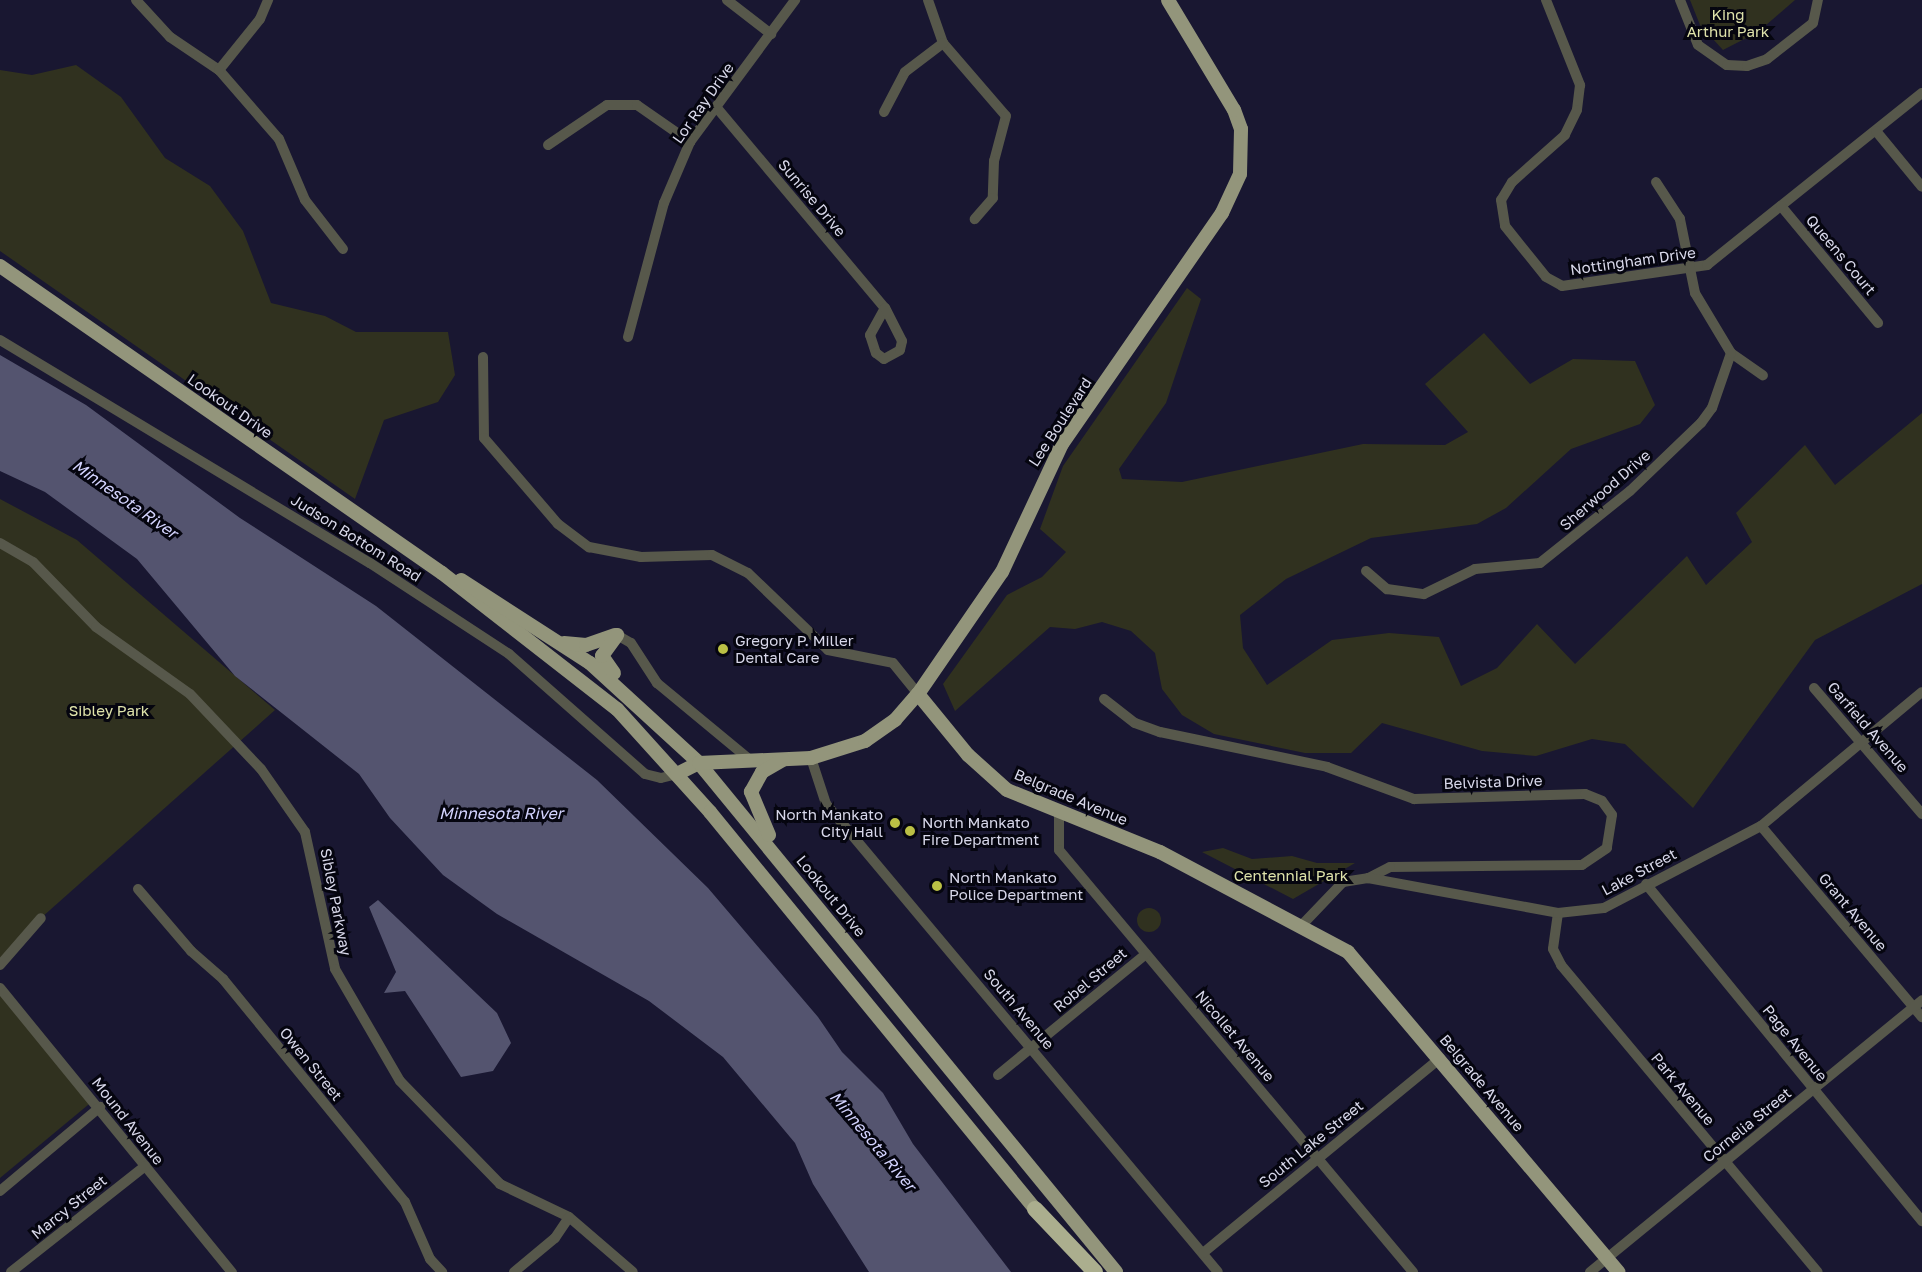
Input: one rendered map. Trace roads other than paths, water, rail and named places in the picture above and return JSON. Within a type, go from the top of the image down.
[{"type":"highway","points":[[1035,1209],[1084,1272]]},
{"type":"highway","points":[[1035,1209],[1095,1272]]},
{"type":"main road","name":"Lee Boulevard","points":[[677,774],[699,763],[811,758],[865,741],[895,720],[918,694],[1002,572],[1062,444],[1222,213],[1240,174],[1241,129],[1234,110],[1168,0]]},
{"type":"main road","name":"Lookout Drive","points":[[0,266],[442,573],[580,677],[677,774],[1035,1209]]},
{"type":"main road","name":"Lookout Drive","points":[[442,573],[563,642],[670,732],[699,763],[814,901],[1116,1272]]},
{"type":"main road","points":[[563,642],[586,645],[617,635]]},
{"type":"main road","points":[[617,635],[606,644],[602,661],[648,701],[670,732]]},
{"type":"main road","name":"Belgrade Avenue","points":[[918,694],[986,772],[1007,790],[1160,852],[1301,926],[1364,966],[1618,1272]]},
{"type":"main road","points":[[784,759],[754,781],[753,804],[814,901]]},
{"type":"street","points":[[136,0],[170,37],[219,70],[279,139],[305,200],[343,249]]},
{"type":"street","points":[[219,70],[260,19],[268,0]]},
{"type":"street","points":[[727,0],[771,34]]},
{"type":"street","name":"Lor Ray Drive","points":[[628,337],[664,203],[690,142],[795,0]]},
{"type":"street","points":[[928,0],[943,43],[1006,116],[994,161],[993,198],[975,219]]},
{"type":"street","name":"Nottingham Drive","points":[[1546,0],[1580,85],[1577,110],[1565,135],[1512,182],[1501,200],[1505,226],[1546,277],[1562,286],[1690,270],[1707,265],[1922,93]]},
{"type":"street","points":[[1680,0],[1698,45],[1727,65],[1747,66],[1767,59],[1813,23],[1818,0]]},
{"type":"street","points":[[884,112],[905,72],[943,43]]},
{"type":"street","points":[[548,146],[607,105],[637,105],[690,142]]},
{"type":"street","name":"Sunrise Drive","points":[[717,108],[885,308]]},
{"type":"street","points":[[1876,131],[1922,187]]},
{"type":"street","points":[[1656,182],[1680,219],[1695,293],[1731,353],[1763,375]]},
{"type":"street","name":"Queens Court","points":[[1781,206],[1878,323]]},
{"type":"street","name":"Judson Bottom Road","points":[[0,340],[370,563],[509,654],[645,774],[661,778],[677,774]]},
{"type":"street","name":"Sherwood Drive","points":[[1366,571],[1388,589],[1424,594],[1475,569],[1551,557],[1701,423],[1712,408],[1731,353]]},
{"type":"street","name":"Belgrade Avenue","points":[[483,357],[484,438],[558,524],[589,547],[640,557],[712,555],[748,573],[828,650],[893,663],[918,694]]},
{"type":"street","name":"Sibley Parkway","points":[[0,543],[33,562],[96,627],[190,694],[261,769],[305,832],[335,969],[400,1081],[500,1184],[569,1216],[633,1272]]},
{"type":"street","points":[[617,635],[631,643],[657,683],[750,760]]},
{"type":"street","name":"Garfield Avenue","points":[[1814,688],[1922,814]]},
{"type":"street","name":"Lake Street","points":[[1301,926],[1343,882],[1368,878],[1558,914],[1604,908],[1646,884],[1761,826],[1863,744],[1922,692]]},
{"type":"street","name":"Belvista Drive","points":[[1104,699],[1135,723],[1160,732],[1327,768],[1414,799],[1585,794],[1602,801],[1612,815],[1614,830],[1606,848],[1582,865],[1390,867],[1368,878]]},
{"type":"street","name":"South Avenue","points":[[811,758],[826,804],[1033,1047],[1218,1272]]},
{"type":"street","name":"Nicollet Avenue","points":[[1059,813],[1059,850],[1319,1157],[1413,1272]]},
{"type":"street","name":"Grant Avenue","points":[[1761,826],[1918,1003],[1922,1017]]},
{"type":"street","name":"Page Avenue","points":[[1646,884],[1922,1221]]},
{"type":"street","name":"Owen Street","points":[[138,889],[190,951],[223,979],[405,1202],[442,1272]]},
{"type":"street","name":"Park Avenue","points":[[1558,914],[1553,949],[1561,965],[1818,1272]]},
{"type":"street","points":[[0,964],[41,918]]},
{"type":"street","name":"Robel Street","points":[[998,1075],[1146,954]]},
{"type":"street","name":"Mound Avenue","points":[[0,988],[100,1107],[144,1166],[232,1272]]},
{"type":"street","name":"Cornelia Street","points":[[1590,1272],[1918,1003]]},
{"type":"street","name":"South Lake Street","points":[[1203,1253],[1440,1058]]},
{"type":"street","points":[[0,1191],[100,1107]]},
{"type":"street","name":"Marcy Street","points":[[12,1272],[144,1166]]},
{"type":"street","points":[[514,1272],[555,1238],[569,1216]]},
{"type":"water","name":"Minnesota River","points":[[0,355],[86,405],[240,518],[376,606],[597,780],[708,888],[818,1017],[842,1052],[883,1093],[913,1144],[1011,1272],[869,1272],[813,1184],[795,1143],[723,1057],[649,1001],[497,914],[443,875],[390,818],[359,774],[235,676],[137,559],[45,492],[0,471]]},
{"type":"water","points":[[378,900],[497,1013],[511,1043],[493,1071],[461,1077],[405,991],[384,993],[396,972],[369,907]]},
{"type":"place","name":"Gregory P. Miller Dental Care","points":[[723,649]]},
{"type":"place","name":"North Mankato City Hall","points":[[895,823]]},
{"type":"place","name":"North Mankato Fire Department","points":[[910,831]]},
{"type":"place","name":"North Mankato Police Department","points":[[937,886]]},
{"type":"park label","name":"King Arthur Park","points":[[1728,22]]},
{"type":"park label","name":"Sibley Park","points":[[109,711]]},
{"type":"park label","name":"Centennial Park","points":[[1291,876]]}]
